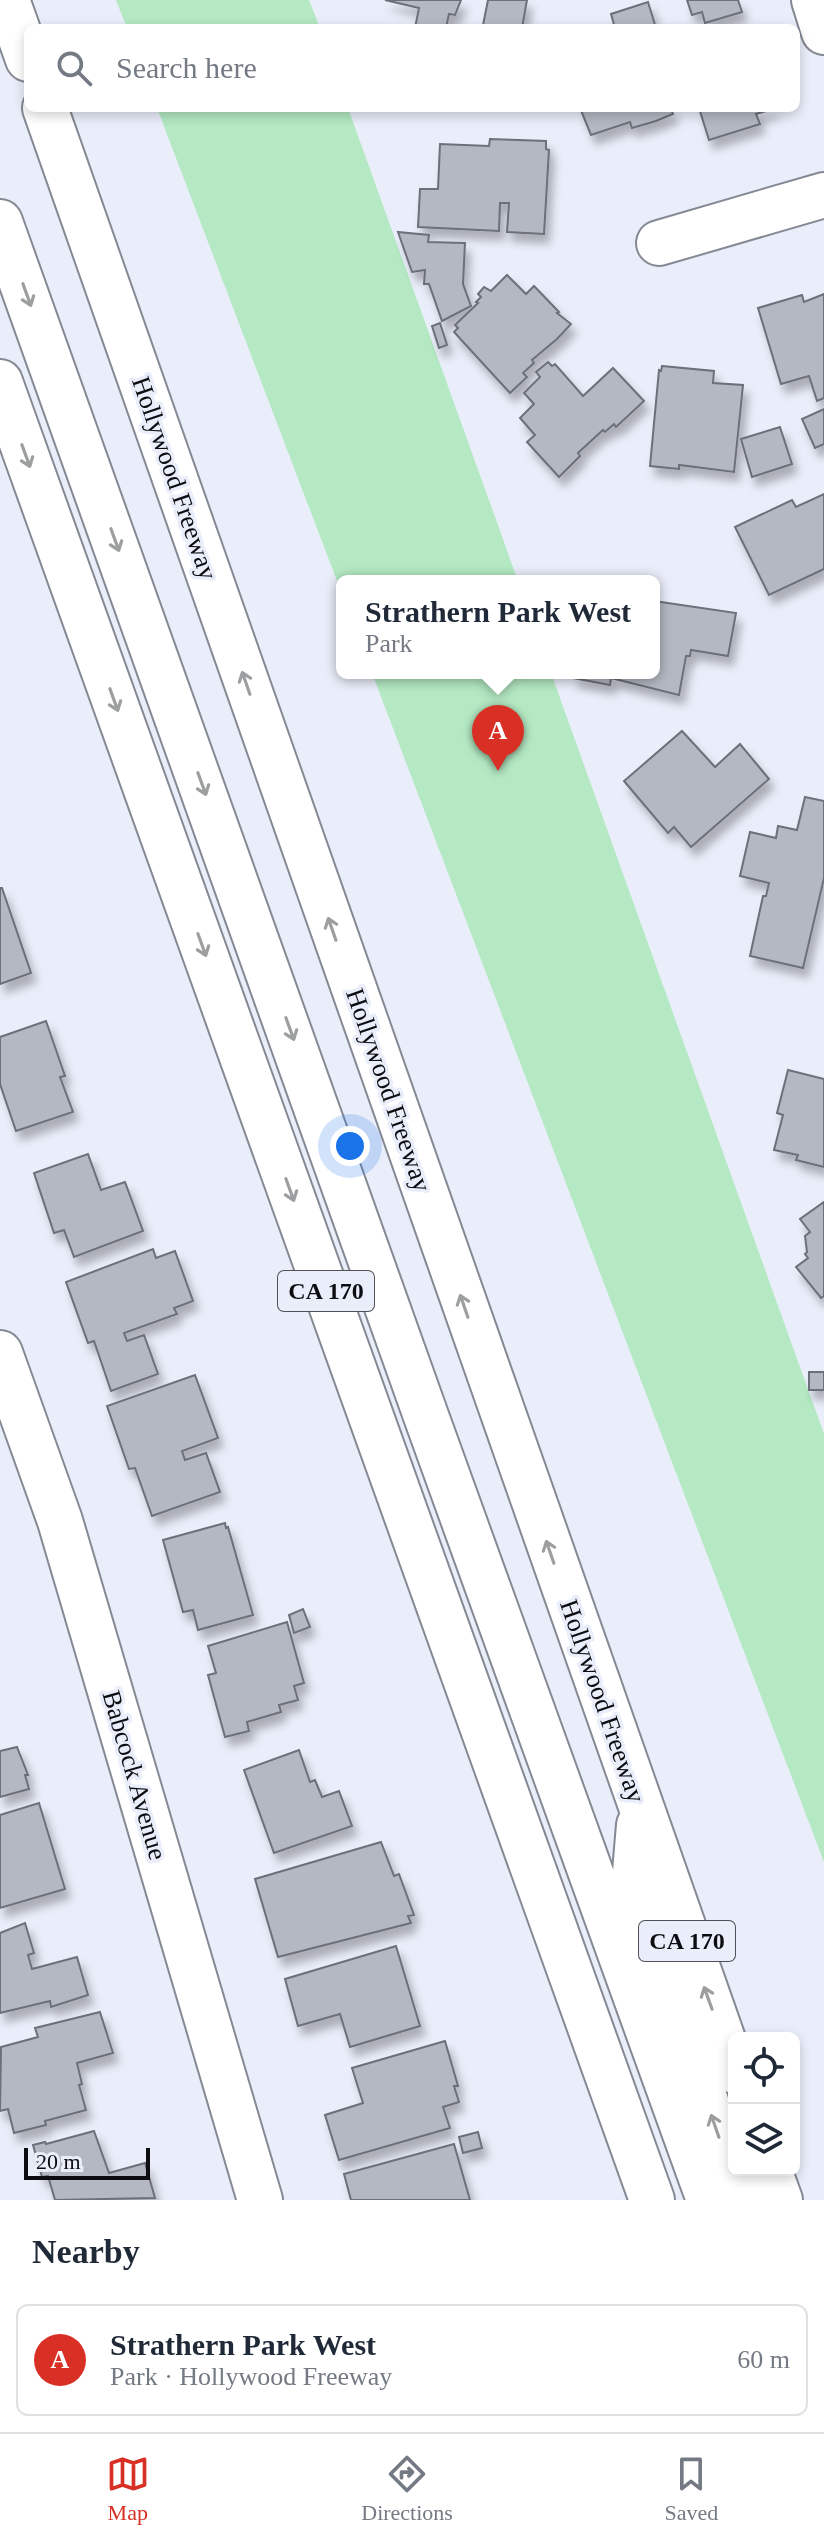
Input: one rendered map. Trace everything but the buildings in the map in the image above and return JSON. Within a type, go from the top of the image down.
[{"type":"main road","points":[[7,0],[24,48]]},
{"type":"main road","points":[[814,0],[824,32]]},
{"type":"main road","name":"Hollywood Freeway","points":[[46,112],[728,2054]]},
{"type":"main road","points":[[659,243],[824,195]]},
{"type":"main road","points":[[0,222],[709,2200]]},
{"type":"main road","name":"CA 170","points":[[0,382],[652,2200]]},
{"type":"main road","name":"Babcock Avenue","points":[[0,1353],[60,1521],[260,2200]]},
{"type":"main road","points":[[641,1810],[633,1896],[741,2200]]},
{"type":"main road","points":[[771,2176],[780,2200]]},
{"type":"green space","points":[[116,0],[309,0],[318,24],[125,24]]},
{"type":"green space","points":[[159,112],[349,112],[516,575],[336,575],[336,578]]},
{"type":"green space","points":[[374,679],[553,679],[824,1434],[824,1862]]},
{"type":"place","name":"Strathern Park West","points":[[498,771]]}]
